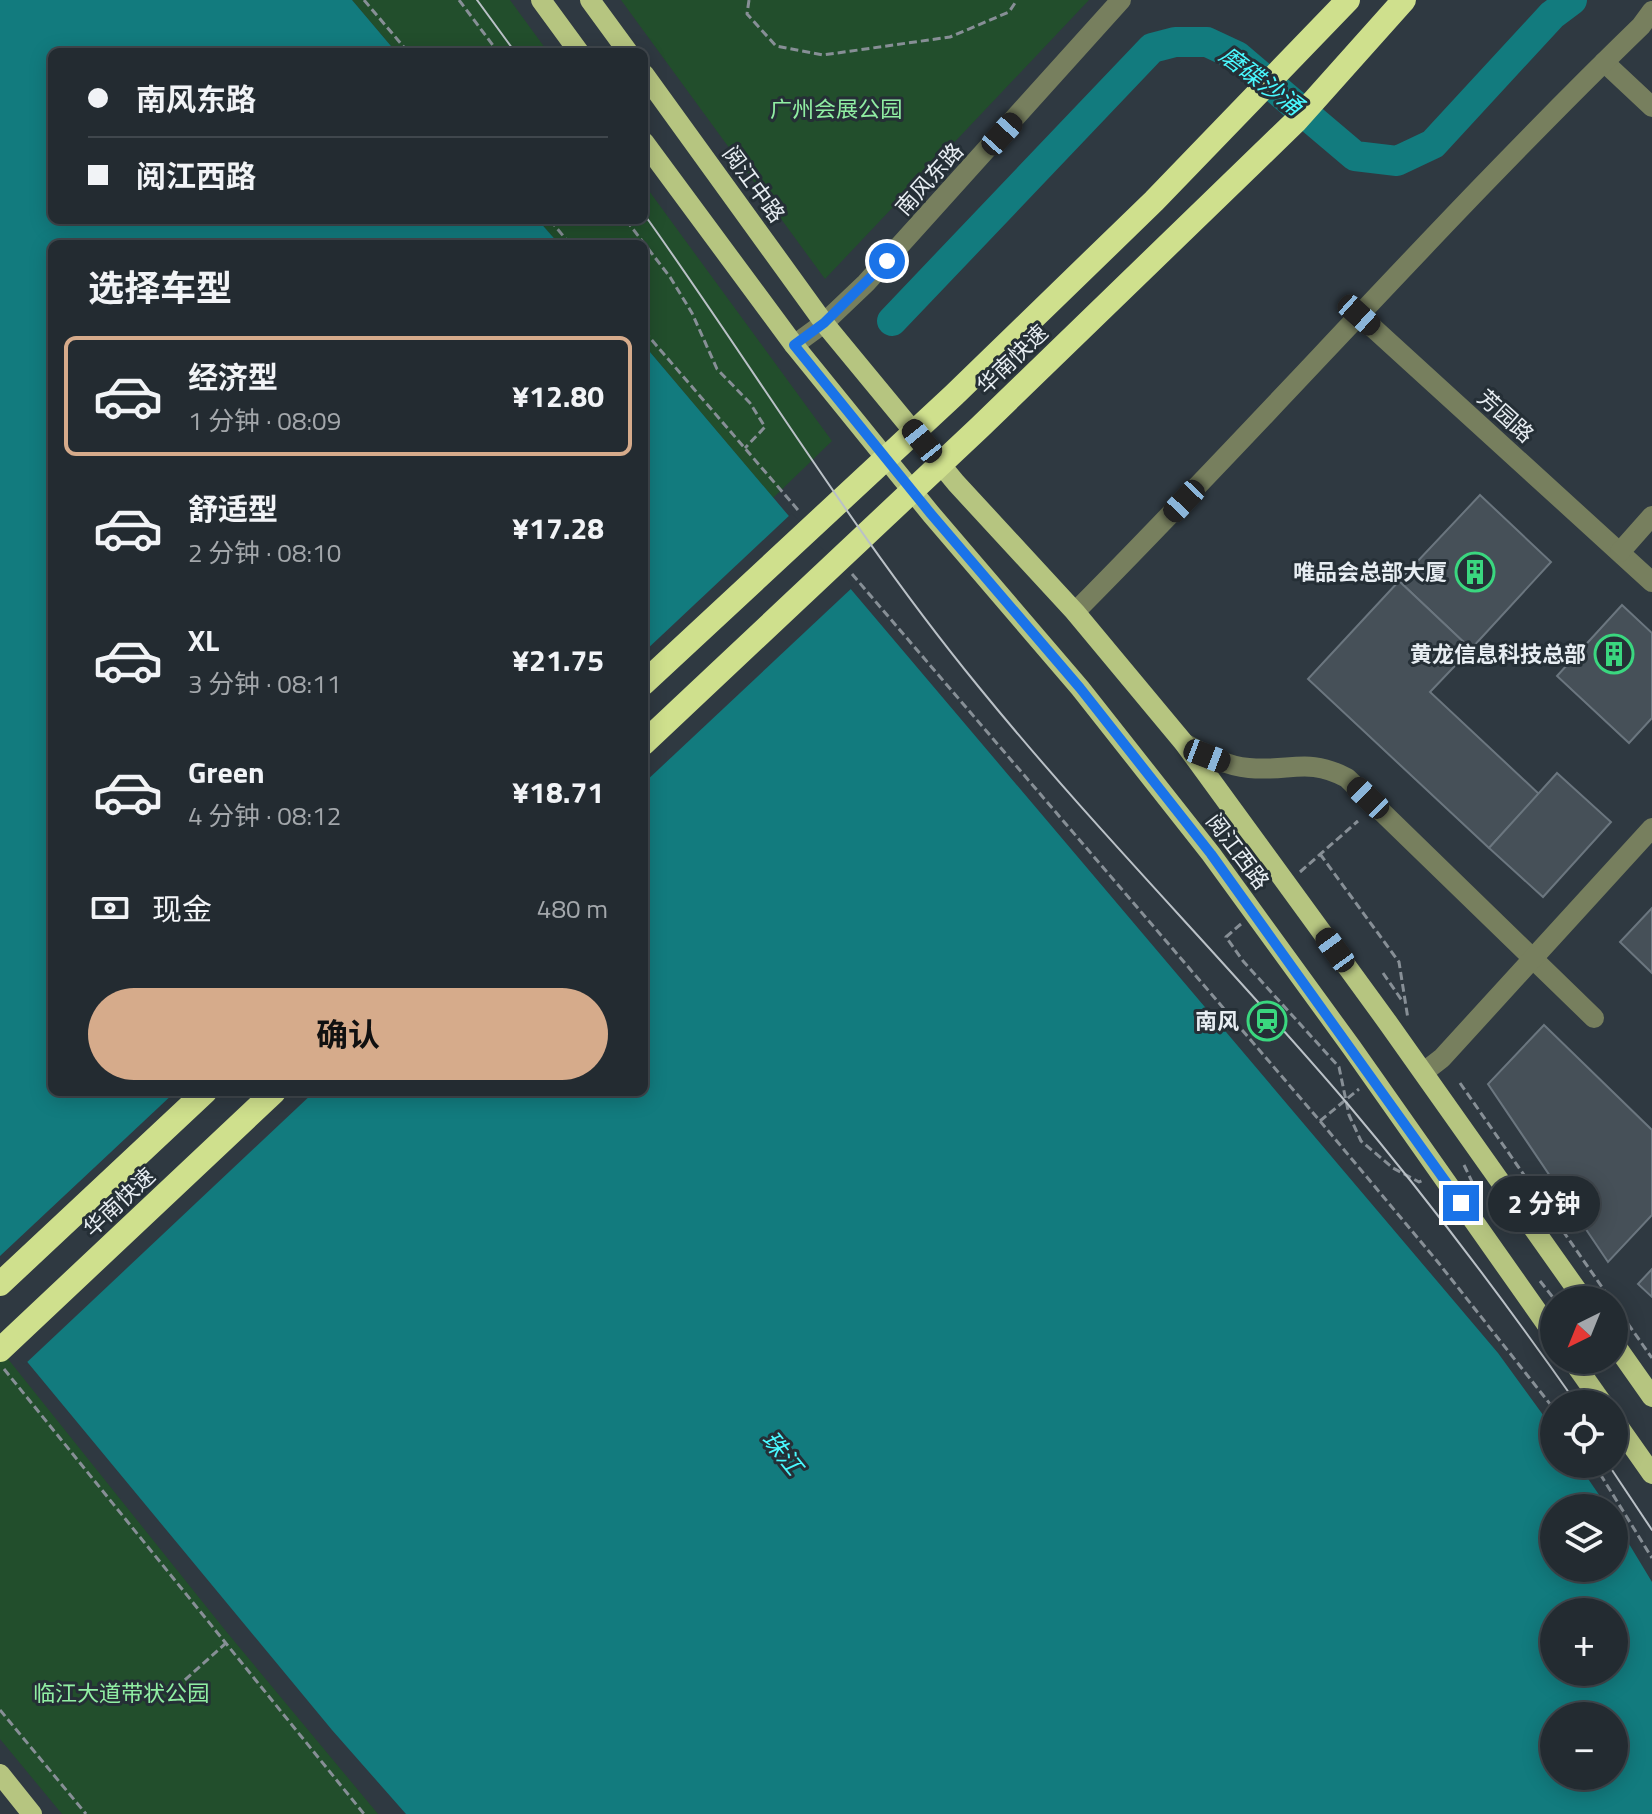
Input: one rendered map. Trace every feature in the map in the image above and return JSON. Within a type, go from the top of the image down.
[{"type":"highway","name":"华南快速","points":[[648,679],[942,406],[1120,234],[1348,0]]},
{"type":"highway","name":"华南快速","points":[[648,739],[980,427],[1295,122],[1403,0]]},
{"type":"highway","name":"华南快速","points":[[0,1284],[201,1096]]},
{"type":"highway","name":"华南快速","points":[[0,1350],[270,1096]]},
{"type":"main road","points":[[541,0],[576,48]]},
{"type":"main road","points":[[590,0],[625,48]]},
{"type":"main road","name":"阅江中路","points":[[648,80],[824,323]]},
{"type":"main road","points":[[648,147],[794,345]]},
{"type":"main road","name":"阅江西路","points":[[824,323],[956,483],[1075,612],[1184,743],[1424,1072],[1574,1286]]},
{"type":"main road","name":"阅江西路","points":[[794,345],[931,514],[1080,688],[1211,854],[1540,1315]]},
{"type":"main road","points":[[1628,1363],[1652,1397]]},
{"type":"main road","points":[[1628,1440],[1652,1474]]},
{"type":"main road","points":[[0,1774],[32,1814]]},
{"type":"street","name":"南风东路","points":[[794,345],[824,323],[866,283],[1121,0]]},
{"type":"street","points":[[1075,612],[1646,18]]},
{"type":"street","points":[[1604,62],[1652,107]]},
{"type":"street","name":"芳园路","points":[[1359,315],[1652,582]]},
{"type":"street","points":[[1620,552],[1652,516]]},
{"type":"street","points":[[1184,743],[1207,756],[1246,768],[1312,765],[1329,768],[1347,778],[1594,1018]]},
{"type":"street","points":[[1424,1072],[1442,1058],[1652,828]]},
{"type":"path","points":[[364,0],[405,48]]},
{"type":"path","points":[[459,0],[495,48]]},
{"type":"path","points":[[749,0],[747,14],[776,46],[823,55],[950,37],[1009,12],[1017,0]]},
{"type":"path","points":[[553,224],[567,240]]},
{"type":"path","points":[[629,224],[641,240]]},
{"type":"path","points":[[648,248],[692,313],[717,369],[750,403],[765,427],[744,450]]},
{"type":"path","points":[[648,336],[803,516]]},
{"type":"path","points":[[844,565],[1320,1121],[1540,1391]]},
{"type":"path","points":[[1320,854],[1399,962],[1409,1027]]},
{"type":"path","points":[[1383,973],[1408,1009]]},
{"type":"path","points":[[1339,1057],[1347,1067]]},
{"type":"path","points":[[1460,1083],[1602,1286]]},
{"type":"path","points":[[1320,1121],[1361,1087]]},
{"type":"path","points":[[1628,1324],[1652,1358]]},
{"type":"path","points":[[0,1364],[364,1814]]},
{"type":"path","points":[[1603,1478],[1652,1558]]},
{"type":"path","points":[[176,1688],[226,1643]]},
{"type":"path","points":[[0,1710],[86,1814]]},
{"type":"green space","points":[[352,0],[510,0],[545,48],[393,48]]},
{"type":"green space","name":"广州会展公园","points":[[621,0],[1089,0],[825,279]]},
{"type":"green space","points":[[648,189],[832,441],[773,498],[648,350],[648,240],[556,240],[542,224],[648,224]]},
{"type":"green space","name":"临江大道带状公园","points":[[0,1349],[225,1630],[378,1814],[62,1814],[0,1739]]},
{"type":"water","name":"珠江","points":[[0,0],[352,0],[393,48],[48,48],[48,224],[542,224],[556,240],[48,240],[48,1096],[648,1096],[648,350],[1498,1353],[1540,1411],[1540,1478],[1588,1478],[1598,1494],[1540,1494],[1540,1582],[1628,1582],[1628,1542],[1652,1582],[1652,1814],[406,1814],[332,1730],[0,1329]]},
{"type":"pier","points":[[792,513],[854,586],[648,779],[648,648]]},
{"type":"pier","points":[[171,1096],[310,1096],[24,1365],[0,1335],[0,1256]]},
{"type":"building","name":"唯品会总部大厦","points":[[1480,495],[1551,562],[1471,649],[1399,581]]},
{"type":"building","points":[[1399,581],[1471,649],[1430,692],[1539,794],[1489,848],[1308,679]]},
{"type":"building","name":"黄龙信息科技总部","points":[[1622,605],[1652,633],[1652,718],[1629,743],[1557,676]]},
{"type":"building","points":[[1557,773],[1611,822],[1543,897],[1489,848]]},
{"type":"building","points":[[1652,908],[1652,973],[1620,942]]},
{"type":"building","points":[[1544,1025],[1652,1130],[1652,1215],[1608,1262],[1488,1084]]},
{"type":"building","points":[[1652,1269],[1652,1297],[1638,1284]]},
{"type":"waterway","name":"磨碟沙涌","points":[[892,321],[1152,48],[1175,42],[1207,42],[1237,56],[1355,156],[1397,161],[1433,144],[1552,15],[1572,0]]},
{"type":"tram line","points":[[477,0],[512,48]]},
{"type":"tram line","points":[[648,220],[848,513],[933,629],[1068,792],[1301,1050],[1376,1139],[1465,1250],[1567,1390]]},
{"type":"tram line","points":[[1617,1478],[1652,1530]]},
{"type":"place","name":"唯品会总部大厦","points":[[1475,572]]},
{"type":"place","name":"黄龙信息科技总部","points":[[1614,654]]},
{"type":"place","name":"南风","points":[[1267,1021]]},
{"type":"route","points":[[887,261],[824,323],[794,345],[931,514],[1080,688],[1211,854],[1461,1203]]}]
